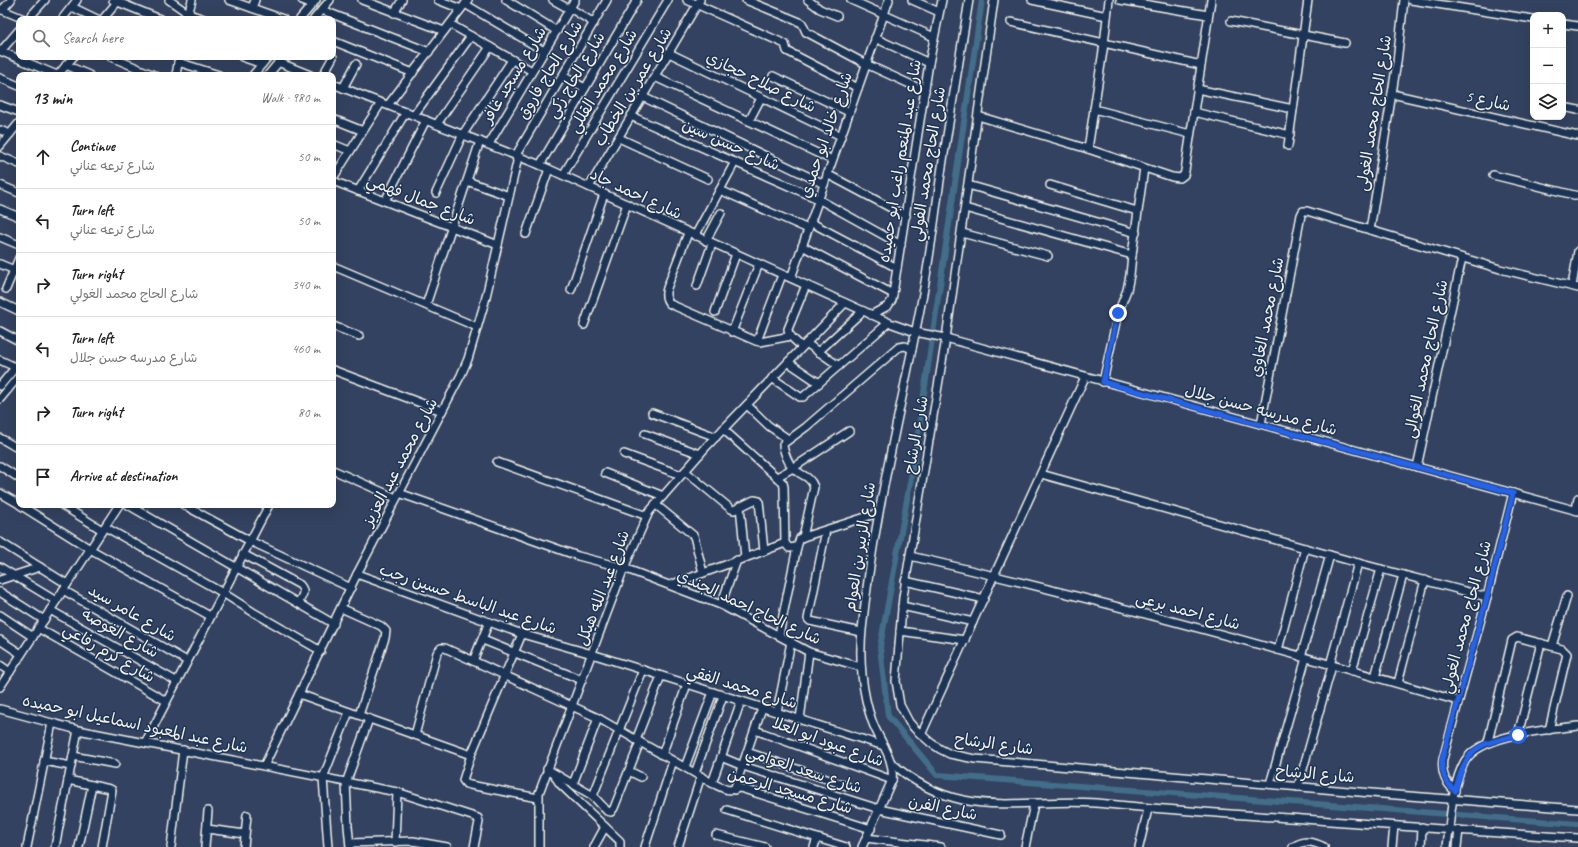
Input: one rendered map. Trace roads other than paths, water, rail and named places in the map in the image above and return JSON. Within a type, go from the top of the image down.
[{"type":"street","points":[[10,0],[1,10],[16,16]]},
{"type":"street","points":[[31,16],[45,0]]},
{"type":"street","points":[[64,16],[77,0]]},
{"type":"street","points":[[169,0],[188,16],[192,0]]},
{"type":"street","points":[[229,0],[275,16]]},
{"type":"street","points":[[252,8],[255,0]]},
{"type":"street","points":[[302,0],[314,2]]},
{"type":"street","points":[[317,16],[330,0]]},
{"type":"street","points":[[362,0],[444,31]]},
{"type":"street","points":[[394,13],[402,0]]},
{"type":"street","points":[[438,0],[465,4],[544,51]]},
{"type":"street","points":[[506,0],[557,31]]},
{"type":"street","points":[[553,0],[594,23]]},
{"type":"street","name":"شارع مسجد غافر","points":[[489,144],[575,0]]},
{"type":"street","name":"شارع الحاج فاروق","points":[[516,155],[608,0]]},
{"type":"street","name":"شارع الحاج زكي","points":[[540,165],[637,0]]},
{"type":"street","name":"شارع محمد القللي","points":[[563,175],[668,0]]},
{"type":"street","points":[[687,0],[699,3],[785,44],[787,51],[858,88]]},
{"type":"street","points":[[746,0],[802,23],[806,32],[866,64],[925,91]]},
{"type":"street","points":[[763,7],[767,0]]},
{"type":"street","points":[[808,0],[820,9],[837,16]]},
{"type":"street","points":[[851,0],[934,37]]},
{"type":"street","name":"شارع خالد ابو حمدي","points":[[791,278],[889,0]]},
{"type":"street","points":[[912,0],[939,12]]},
{"type":"street","name":"شارع عبد المنعم راغب ابو حميده","points":[[871,315],[890,305],[893,294],[929,63],[942,0]]},
{"type":"street","name":"شارع الحاج محمد الفولي","points":[[916,332],[922,302],[950,111],[969,0]]},
{"type":"street","name":"شارع الرشاح","points":[[994,0],[946,338],[902,606],[896,681],[897,697],[902,711],[909,722],[921,735],[940,749],[950,754],[962,757],[1270,784],[1454,795],[1578,809]]},
{"type":"street","points":[[1032,0],[1107,16]]},
{"type":"street","points":[[1088,149],[1109,0]]},
{"type":"street","points":[[1120,0],[1208,15]]},
{"type":"street","points":[[978,116],[1088,149],[1172,177],[1180,178],[1184,175],[1185,171],[1211,0]]},
{"type":"street","points":[[1288,146],[1308,0]]},
{"type":"street","name":"شارع الحاج محمد الغولى","points":[[1370,230],[1392,94],[1404,0]]},
{"type":"street","points":[[1411,0],[1530,19]]},
{"type":"street","points":[[105,16],[117,1],[153,16]]},
{"type":"street","points":[[302,16],[314,2]]},
{"type":"street","name":"شارع عمر بن الخطاب","points":[[589,187],[699,3]]},
{"type":"street","points":[[336,174],[363,132],[384,104],[412,73],[465,4]]},
{"type":"street","points":[[72,7],[91,16]]},
{"type":"street","points":[[322,10],[429,52]]},
{"type":"street","points":[[1231,21],[1345,43]]},
{"type":"street","points":[[1011,22],[1201,65]]},
{"type":"street","points":[[450,24],[532,71]]},
{"type":"street","points":[[1566,24],[1578,26]]},
{"type":"street","points":[[16,33],[0,51],[16,56]]},
{"type":"street","points":[[414,115],[471,36]]},
{"type":"street","points":[[875,38],[929,63]]},
{"type":"street","points":[[336,42],[412,73]]},
{"type":"street","points":[[437,124],[490,47]]},
{"type":"street","name":"شارع صلاح حجازي","points":[[669,53],[841,136]]},
{"type":"street","points":[[30,60],[52,72]]},
{"type":"street","points":[[60,72],[70,60]]},
{"type":"street","points":[[118,60],[147,72]]},
{"type":"street","points":[[176,72],[178,60]]},
{"type":"street","points":[[183,60],[212,72]]},
{"type":"street","points":[[251,60],[262,64]]},
{"type":"street","points":[[255,72],[265,60]]},
{"type":"street","points":[[270,72],[280,60],[304,72]]},
{"type":"street","points":[[325,72],[331,60]]},
{"type":"street","points":[[436,193],[462,134],[512,60]]},
{"type":"street","points":[[343,88],[356,64]]},
{"type":"street","points":[[66,65],[82,72]]},
{"type":"street","points":[[563,76],[585,88]]},
{"type":"street","points":[[773,76],[849,112]]},
{"type":"street","points":[[655,77],[832,160]]},
{"type":"street","points":[[0,78],[16,85]]},
{"type":"street","name":"شارع احمد جاد","points":[[336,85],[540,165],[888,323],[916,332],[937,336]]},
{"type":"street","points":[[1197,89],[1293,109]]},
{"type":"street","name":"شارع 5","points":[[1392,94],[1578,136]]},
{"type":"street","points":[[643,97],[824,184]]},
{"type":"street","points":[[749,121],[761,98]]},
{"type":"street","points":[[0,105],[16,111]]},
{"type":"street","points":[[1566,108],[1578,110]]},
{"type":"street","points":[[1094,109],[1190,134]]},
{"type":"street","points":[[358,191],[406,112]]},
{"type":"street","points":[[1194,112],[1290,135]]},
{"type":"street","name":"شارع حسن سين","points":[[631,116],[818,199],[901,245]]},
{"type":"street","points":[[336,120],[363,132]]},
{"type":"street","points":[[385,202],[426,120]]},
{"type":"street","points":[[0,146],[16,127]]},
{"type":"street","points":[[0,130],[10,134]]},
{"type":"street","points":[[619,138],[708,179]]},
{"type":"street","points":[[426,305],[480,141]]},
{"type":"street","points":[[336,145],[350,151]]},
{"type":"street","name":"شارع محمد عبد العزيز","points":[[264,766],[357,574],[455,389],[468,359],[498,245],[517,162],[516,155]]},
{"type":"street","points":[[0,156],[16,163]]},
{"type":"street","points":[[735,162],[720,190],[691,234],[667,288],[667,301],[670,304],[732,332],[757,341],[791,336]]},
{"type":"street","points":[[1103,382],[1118,313],[1128,290],[1136,233],[1137,211],[1144,168]]},
{"type":"street","points":[[526,234],[549,169]]},
{"type":"street","points":[[827,174],[906,216]]},
{"type":"street","points":[[1493,176],[1578,196]]},
{"type":"street","name":"شارع جمال فهمي","points":[[336,178],[358,191],[498,245]]},
{"type":"street","points":[[467,181],[509,196]]},
{"type":"street","points":[[0,185],[16,192]]},
{"type":"street","points":[[968,185],[1136,233]]},
{"type":"street","points":[[1050,186],[1137,211]]},
{"type":"street","points":[[720,190],[808,230]]},
{"type":"street","points":[[571,290],[604,194]]},
{"type":"street","points":[[584,325],[627,204]]},
{"type":"street","points":[[965,208],[1132,255]]},
{"type":"street","points":[[0,209],[16,216]]},
{"type":"street","name":"شارع محمد الغاوي","points":[[1261,424],[1300,215],[1303,211],[1307,211],[1370,230]]},
{"type":"street","points":[[698,286],[709,242],[721,213]]},
{"type":"street","points":[[810,222],[897,268]]},
{"type":"street","points":[[1370,230],[1509,272],[1575,287],[1578,251]]},
{"type":"street","points":[[962,232],[1048,256]]},
{"type":"street","points":[[0,237],[16,244]]},
{"type":"street","points":[[802,246],[893,294]]},
{"type":"street","points":[[715,312],[736,254]]},
{"type":"street","name":"شارع الحاج محمد الغوالى","points":[[1417,467],[1462,258]]},
{"type":"street","points":[[0,264],[16,271]]},
{"type":"street","points":[[732,332],[759,264]]},
{"type":"street","points":[[336,267],[477,327]]},
{"type":"street","points":[[6,289],[16,273]]},
{"type":"street","points":[[757,341],[782,274]]},
{"type":"street","points":[[806,285],[788,327],[788,331],[791,336],[804,345],[818,352],[839,366]]},
{"type":"street","points":[[0,302],[16,310]]},
{"type":"street","name":"شارع عبد الله هيكل","points":[[539,847],[538,798],[547,769],[624,568],[647,516],[655,504],[700,454],[845,303]]},
{"type":"street","points":[[818,352],[863,311]]},
{"type":"street","points":[[772,378],[801,397],[888,323]]},
{"type":"street","points":[[336,327],[359,336]]},
{"type":"street","points":[[0,332],[16,340]]},
{"type":"street","name":"شارع الزبير بن العوام","points":[[892,763],[872,720],[861,667],[861,632],[878,513],[916,332]]},
{"type":"street","name":"شارع مدرسه حسن جلال","points":[[937,336],[1577,511]]},
{"type":"street","points":[[803,537],[814,487],[809,478],[793,468],[783,445],[900,348],[905,346],[912,348]]},
{"type":"street","points":[[0,360],[16,365]]},
{"type":"street","points":[[788,362],[819,383]]},
{"type":"street","points":[[0,386],[16,366]]},
{"type":"street","points":[[336,371],[442,411]]},
{"type":"street","points":[[921,735],[1085,377]]},
{"type":"street","points":[[0,399],[16,380]]},
{"type":"street","points":[[747,405],[769,426],[788,440]]},
{"type":"street","points":[[652,413],[716,437]]},
{"type":"street","points":[[724,429],[780,480],[784,487],[785,543],[789,548],[797,547]]},
{"type":"street","points":[[777,477],[849,431]]},
{"type":"street","points":[[645,434],[700,454]]},
{"type":"street","points":[[0,438],[16,447]]},
{"type":"street","points":[[624,454],[683,473],[731,510],[754,500],[760,502],[764,551]]},
{"type":"street","points":[[497,462],[647,516]]},
{"type":"street","points":[[0,466],[16,476]]},
{"type":"street","name":"شارع الحاج احمد الجندي","points":[[336,471],[397,496],[578,556],[624,568],[670,585],[721,605],[809,652],[861,667]]},
{"type":"street","points":[[605,473],[663,496]]},
{"type":"street","points":[[1041,474],[1358,563],[1487,597]]},
{"type":"street","points":[[0,493],[16,503]]},
{"type":"street","name":"شارع الحاج محمد الغولي","points":[[1454,795],[1442,771],[1442,765],[1513,493]]},
{"type":"street","points":[[1577,511],[1578,498]]},
{"type":"street","points":[[655,504],[694,536],[703,573]]},
{"type":"street","points":[[740,506],[745,558]]},
{"type":"street","points":[[25,508],[90,549],[210,616]]},
{"type":"street","points":[[67,508],[103,529],[223,593],[321,651]]},
{"type":"street","points":[[0,687],[103,529],[114,508]]},
{"type":"street","points":[[133,508],[334,624]]},
{"type":"street","points":[[190,508],[250,541],[351,588]]},
{"type":"street","points":[[145,743],[267,508]]},
{"type":"street","points":[[779,635],[799,540],[803,537],[878,513]]},
{"type":"street","points":[[826,530],[808,619],[810,621],[861,632]]},
{"type":"street","name":"شارع عامر سيد","points":[[0,542],[40,567],[65,587],[187,660]]},
{"type":"street","points":[[670,585],[785,543]]},
{"type":"street","points":[[1278,650],[1305,548]]},
{"type":"street","points":[[243,554],[300,585],[303,593],[298,603]]},
{"type":"street","points":[[1270,784],[1330,555]]},
{"type":"street","name":"شارع احمد برعى","points":[[910,556],[1160,617],[1458,701]]},
{"type":"street","points":[[721,605],[737,560]]},
{"type":"street","points":[[1298,786],[1358,563]]},
{"type":"street","points":[[0,567],[56,601]]},
{"type":"street","points":[[0,580],[40,567]]},
{"type":"street","points":[[1352,671],[1381,569]]},
{"type":"street","name":"شارع عبد الباسط حسين رجب","points":[[357,574],[522,634],[592,654]]},
{"type":"street","points":[[1375,677],[1403,574]]},
{"type":"street","points":[[1398,683],[1425,580]]},
{"type":"street","points":[[905,581],[984,599]]},
{"type":"street","points":[[0,592],[44,620]]},
{"type":"street","points":[[1552,646],[1567,596]]},
{"type":"street","points":[[902,606],[973,622]]},
{"type":"street","points":[[341,608],[381,626],[386,631],[359,715]]},
{"type":"street","name":"شارع الغوصه","points":[[50,610],[176,681]]},
{"type":"street","points":[[0,615],[33,637]]},
{"type":"street","points":[[473,661],[483,640],[489,622]]},
{"type":"street","name":"شارع كرم رفاعي","points":[[38,628],[166,701]]},
{"type":"street","points":[[900,630],[965,640]]},
{"type":"street","points":[[522,634],[463,780],[466,784],[538,798]]},
{"type":"street","points":[[1488,742],[1512,640],[1519,637],[1564,650],[1567,656],[1549,730]]},
{"type":"street","points":[[0,640],[21,654]]},
{"type":"street","points":[[483,640],[582,680]]},
{"type":"street","points":[[777,712],[791,642]]},
{"type":"street","points":[[1518,735],[1541,643]]},
{"type":"street","name":"شارع مسجد الرحمن","points":[[415,735],[439,650],[441,648],[445,648],[598,718],[712,783],[731,791],[740,788],[871,829]]},
{"type":"street","points":[[800,719],[809,652]]},
{"type":"street","name":"شارع محمد الفقي","points":[[592,654],[884,746]]},
{"type":"street","points":[[0,665],[10,672]]},
{"type":"street","points":[[593,796],[642,670]]},
{"type":"street","points":[[547,769],[593,796],[607,811],[611,812],[614,808],[628,771],[661,676]]},
{"type":"street","points":[[662,754],[687,684]]},
{"type":"street","points":[[685,767],[713,692]]},
{"type":"street","points":[[299,694],[472,755]]},
{"type":"street","points":[[678,847],[698,775],[724,696]]},
{"type":"street","points":[[712,783],[741,701]]},
{"type":"street","points":[[734,790],[762,708]]},
{"type":"street","name":"شارع عبد المعبود اسماعيل ابو حميده","points":[[0,709],[78,730],[397,792],[478,818],[479,822],[474,847]]},
{"type":"street","points":[[328,847],[323,778],[349,712]]},
{"type":"street","points":[[573,784],[598,718]]},
{"type":"street","points":[[369,719],[346,783],[350,845],[395,842],[447,847]]},
{"type":"street","points":[[27,847],[52,723]]},
{"type":"street","points":[[1447,847],[1454,795],[1465,761],[1475,750],[1488,742],[1518,735],[1578,726]]},
{"type":"street","points":[[55,847],[78,730]]},
{"type":"street","name":"شارع عبود ابو العلا","points":[[755,730],[892,780]]},
{"type":"street","points":[[171,847],[183,750]]},
{"type":"street","points":[[747,752],[847,786]]},
{"type":"street","points":[[73,756],[115,764]]},
{"type":"street","name":"شارع سعد العوامي","points":[[721,757],[743,766],[879,809]]},
{"type":"street","points":[[44,760],[71,766]]},
{"type":"street","points":[[645,847],[673,761]]},
{"type":"street","points":[[862,847],[892,780],[892,763]]},
{"type":"street","points":[[892,763],[919,784],[950,797],[999,804],[1076,802],[1148,809],[1394,826],[1449,827],[1459,830],[1578,838]]},
{"type":"street","points":[[628,771],[641,777]]},
{"type":"street","points":[[555,774],[560,784],[620,841],[620,847]]},
{"type":"street","points":[[68,780],[110,789],[112,791],[102,847]]},
{"type":"street","points":[[79,847],[92,785]]},
{"type":"street","points":[[395,842],[397,792]]},
{"type":"street","points":[[1025,847],[1034,804]]},
{"type":"street","name":"شارع الفرن","points":[[879,809],[1001,835]]},
{"type":"street","points":[[1138,847],[1148,809]]},
{"type":"street","points":[[727,810],[846,847]]},
{"type":"street","points":[[205,847],[208,811]]},
{"type":"street","points":[[244,847],[247,815]]},
{"type":"street","points":[[1392,847],[1394,826]]},
{"type":"street","points":[[594,847],[605,827]]},
{"type":"street","points":[[1421,847],[1422,827]]},
{"type":"street","points":[[207,829],[245,834]]},
{"type":"street","points":[[1457,847],[1459,830]]},
{"type":"street","points":[[716,835],[761,846]]},
{"type":"street","points":[[814,847],[817,838]]},
{"type":"street","points":[[866,838],[941,847]]},
{"type":"street","points":[[1297,846],[1309,842],[1317,843],[1324,847]]},
{"type":"waterway","points":[[982,0],[914,461],[880,647],[888,716],[937,775],[1578,824]]}]
